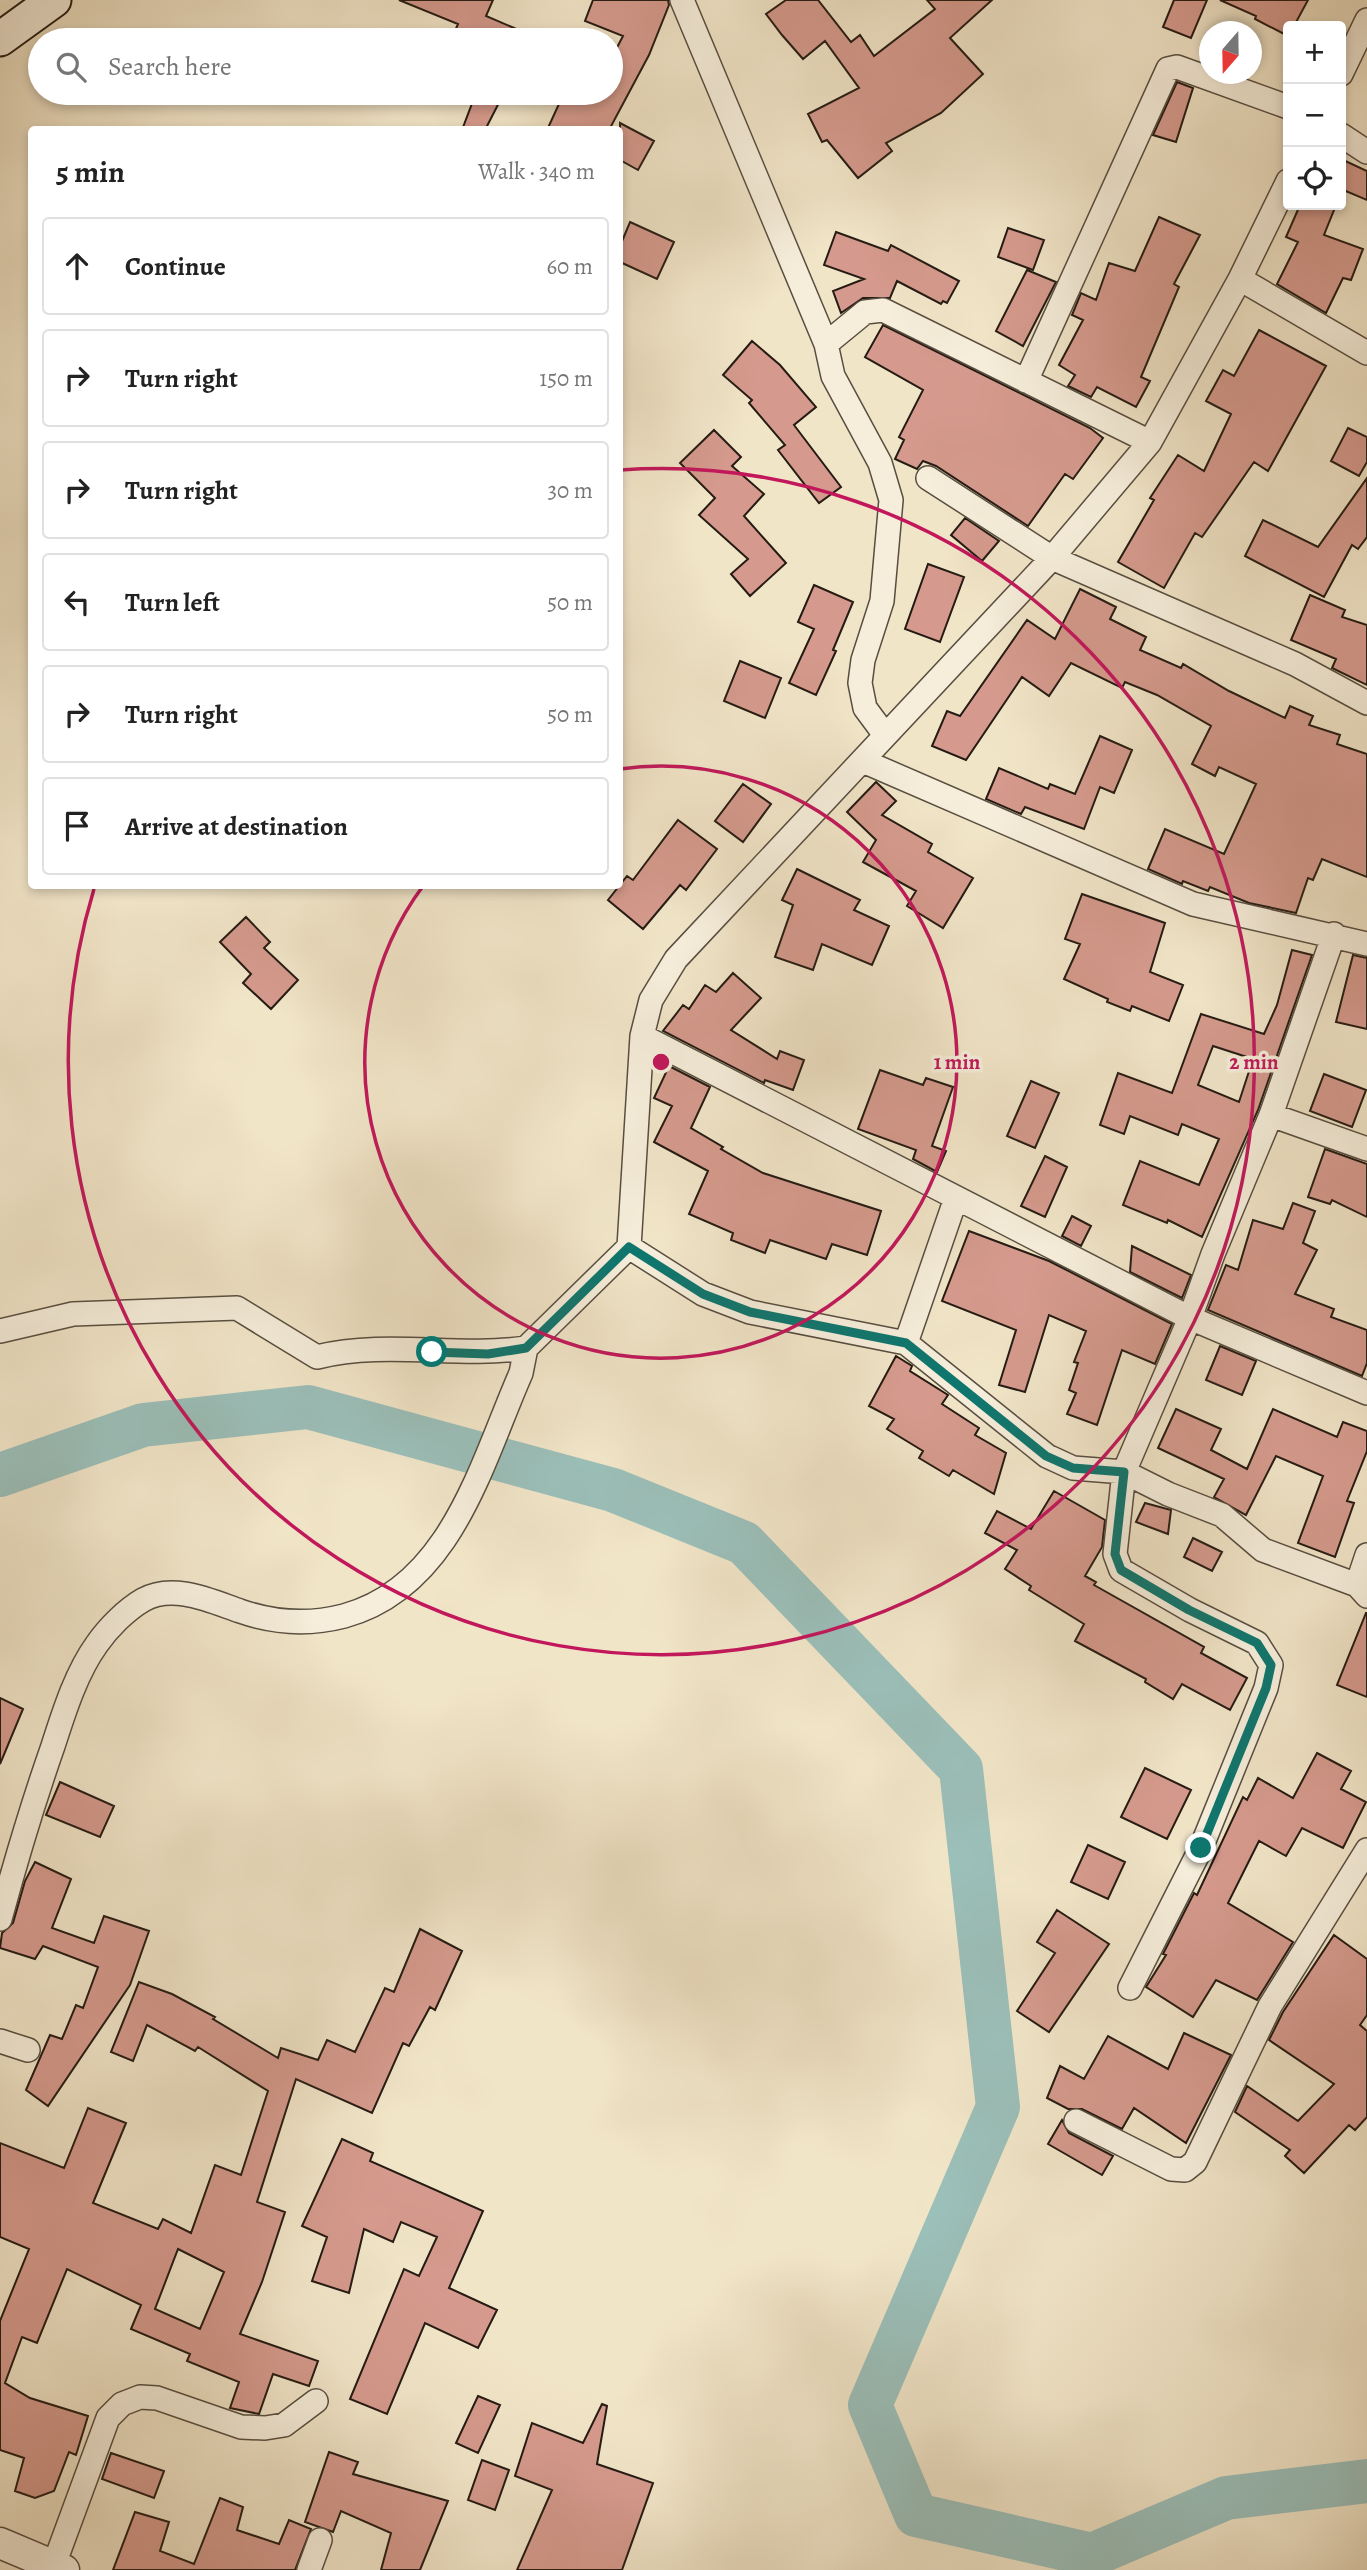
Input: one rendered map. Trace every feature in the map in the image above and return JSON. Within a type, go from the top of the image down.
[{"type":"main road","points":[[0,39],[54,0]]},
{"type":"street","points":[[682,0],[826,344],[833,376],[880,463],[891,500],[882,601],[863,660],[860,683],[865,708],[885,735]]},
{"type":"street","points":[[1346,64],[1367,20]]},
{"type":"street","points":[[1026,380],[1168,69],[1177,67],[1283,104]]},
{"type":"street","points":[[1346,138],[1367,152]]},
{"type":"street","points":[[0,1919],[5,1880],[68,1702],[96,1644],[128,1612],[145,1599],[166,1594],[199,1596],[243,1612],[298,1623],[370,1609],[398,1592],[427,1565],[458,1518],[521,1373],[526,1348],[629,1247],[642,1036],[651,1000],[676,959],[863,761],[1034,547],[1150,442],[1240,279],[1283,191]]},
{"type":"street","points":[[1240,279],[1367,353]]},
{"type":"street","points":[[826,344],[865,312],[875,309],[1150,442]]},
{"type":"street","points":[[928,478],[1034,547],[1296,664],[1367,703]]},
{"type":"street","points":[[863,761],[1193,904],[1334,934],[1367,944]]},
{"type":"street","points":[[1130,1988],[1201,1848],[1266,1688],[1271,1665],[1257,1643],[1189,1610],[1121,1570],[1115,1554],[1124,1472],[1190,1318],[1213,1254],[1271,1115],[1334,934]]},
{"type":"street","points":[[642,1036],[1190,1318],[1367,1392]]},
{"type":"street","points":[[1271,1115],[1367,1149]]},
{"type":"street","points":[[906,1343],[956,1198]]},
{"type":"street","points":[[629,1247],[703,1294],[750,1312],[906,1343],[1046,1456],[1073,1468],[1124,1472],[1168,1494],[1222,1515],[1263,1550],[1362,1591],[1367,1555]]},
{"type":"street","points":[[0,1331],[73,1314],[237,1308],[317,1357],[347,1350],[395,1347],[488,1354],[526,1348]]},
{"type":"street","points":[[1076,2122],[1171,2169],[1185,2170],[1195,2162],[1270,2006],[1367,1850]]},
{"type":"street","points":[[0,2041],[28,2050]]},
{"type":"street","points":[[0,2543],[56,2569],[108,2418],[122,2403],[140,2397],[157,2398],[241,2427],[265,2428],[285,2425],[316,2401]]},
{"type":"street","points":[[309,2570],[320,2540]]},
{"type":"building","points":[[399,0],[493,0],[486,16],[514,28],[456,28],[458,24]]},
{"type":"building","points":[[593,0],[668,0],[669,5],[649,55],[623,104],[623,28],[603,28],[585,21]]},
{"type":"building","points":[[786,0],[818,0],[851,42],[860,35],[874,56],[935,9],[927,0],[992,0],[950,38],[983,74],[941,113],[886,143],[892,151],[858,178],[827,140],[822,142],[808,114],[859,88],[825,41],[803,59],[782,35],[766,14]]},
{"type":"building","points":[[1174,0],[1207,0],[1191,38],[1163,27]]},
{"type":"building","points":[[1220,0],[1308,0],[1297,21],[1283,21],[1283,33],[1255,19],[1256,16]]},
{"type":"building","points":[[1177,82],[1193,88],[1176,142],[1153,135]]},
{"type":"building","points":[[471,105],[498,105],[487,126],[464,126]]},
{"type":"building","points":[[558,105],[622,105],[611,126],[549,126]]},
{"type":"building","points":[[620,123],[654,141],[638,170],[623,162],[623,126],[620,126]]},
{"type":"building","points":[[1346,161],[1367,171],[1367,200],[1346,191]]},
{"type":"building","points":[[1298,210],[1334,210],[1324,235],[1363,249],[1351,280],[1343,278],[1326,313],[1277,284],[1298,242],[1286,237]]},
{"type":"building","points":[[1159,217],[1200,235],[1174,284],[1179,287],[1141,377],[1150,381],[1136,407],[1097,387],[1091,397],[1068,386],[1075,375],[1059,365],[1083,320],[1072,315],[1081,293],[1096,300],[1109,263],[1135,271]]},
{"type":"building","points":[[630,222],[674,242],[657,279],[623,263],[623,239]]},
{"type":"building","points":[[1008,228],[1044,240],[1033,270],[998,257]]},
{"type":"building","points":[[836,232],[888,251],[891,245],[959,281],[947,303],[943,301],[941,304],[897,281],[890,298],[863,298],[841,313],[833,291],[864,279],[824,265]]},
{"type":"building","points":[[1027,270],[1056,282],[1023,346],[996,331]]},
{"type":"building","points":[[883,325],[1090,428],[1103,438],[1073,479],[1065,474],[1028,526],[936,466],[923,461],[917,469],[895,459],[904,440],[899,437],[923,390],[865,357]]},
{"type":"building","points":[[1259,330],[1326,366],[1268,471],[1254,462],[1202,537],[1195,533],[1164,588],[1118,562],[1154,500],[1150,498],[1178,455],[1204,471],[1231,414],[1206,401],[1223,370],[1234,376]]},
{"type":"building","points":[[752,341],[780,365],[816,407],[794,425],[841,487],[819,503],[778,450],[785,445],[749,403],[752,400],[723,375]]},
{"type":"building","points":[[1348,428],[1367,437],[1367,462],[1359,476],[1331,461]]},
{"type":"building","points":[[714,430],[741,457],[732,466],[764,494],[744,516],[786,563],[750,596],[731,574],[748,559],[699,515],[715,498],[680,463]]},
{"type":"building","points":[[1367,478],[1367,537],[1358,549],[1352,545],[1324,597],[1245,556],[1263,520],[1318,547]]},
{"type":"building","points":[[965,518],[999,541],[982,561],[951,535]]},
{"type":"building","points":[[928,564],[964,577],[940,642],[905,629]]},
{"type":"building","points":[[814,585],[853,602],[833,650],[836,651],[816,695],[789,683],[814,629],[798,622]]},
{"type":"building","points":[[1080,589],[1116,607],[1110,619],[1146,637],[1140,650],[1181,668],[1183,664],[1229,691],[1285,718],[1290,706],[1313,716],[1309,725],[1340,735],[1337,744],[1367,754],[1367,877],[1322,859],[1313,880],[1308,878],[1296,913],[1249,903],[1210,887],[1208,891],[1183,881],[1182,884],[1148,869],[1165,829],[1224,854],[1256,784],[1219,767],[1215,776],[1192,764],[1211,726],[1157,695],[1125,682],[1122,688],[1071,663],[1049,696],[1022,677],[966,760],[932,746],[947,711],[960,716],[1027,620],[1055,639]]},
{"type":"building","points":[[1310,595],[1345,610],[1342,617],[1367,625],[1367,685],[1332,668],[1336,659],[1291,640]]},
{"type":"building","points":[[740,661],[781,678],[765,718],[724,701]]},
{"type":"building","points":[[1100,736],[1132,750],[1114,793],[1100,787],[1084,829],[1025,807],[1021,814],[986,799],[999,768],[1048,789],[1050,784],[1075,794]]},
{"type":"building","points":[[876,782],[896,801],[882,815],[932,844],[928,852],[973,878],[943,928],[907,906],[916,891],[863,862],[876,840],[847,812]]},
{"type":"building","points":[[743,784],[771,804],[743,842],[715,821]]},
{"type":"building","points":[[678,820],[717,849],[686,890],[680,885],[643,929],[608,900],[617,889],[623,889],[623,881],[627,876],[633,880]]},
{"type":"building","points":[[797,869],[860,900],[854,910],[889,926],[872,965],[822,944],[813,970],[775,957],[793,905],[782,900]]},
{"type":"building","points":[[1082,894],[1165,923],[1150,972],[1183,985],[1169,1021],[1132,1006],[1130,1011],[1107,1002],[1108,999],[1064,979],[1080,944],[1065,939]]},
{"type":"building","points":[[246,917],[270,942],[264,948],[298,980],[271,1009],[243,983],[251,974],[220,942]]},
{"type":"building","points":[[1292,950],[1312,955],[1258,1110],[1202,1237],[1168,1220],[1167,1223],[1123,1205],[1140,1161],[1199,1185],[1219,1139],[1182,1124],[1178,1135],[1130,1116],[1124,1134],[1100,1125],[1118,1073],[1172,1093],[1201,1014],[1264,1034],[1277,1005]],"holes":[[[1213,1046],[1253,1059],[1239,1102],[1198,1085]]]},
{"type":"building","points":[[1353,955],[1367,958],[1367,1029],[1336,1022]]},
{"type":"building","points":[[733,973],[761,998],[731,1030],[777,1059],[780,1051],[804,1060],[793,1090],[765,1080],[764,1083],[663,1031],[683,1005],[689,1009],[705,985],[716,992]]},
{"type":"building","points":[[669,1066],[710,1087],[691,1128],[723,1147],[721,1149],[763,1173],[881,1211],[867,1255],[832,1244],[826,1259],[770,1240],[765,1253],[731,1240],[733,1233],[689,1214],[708,1171],[654,1142],[672,1106],[654,1098]]},
{"type":"building","points":[[880,1070],[923,1085],[926,1078],[953,1087],[932,1146],[946,1151],[937,1172],[913,1159],[916,1150],[858,1129]]},
{"type":"building","points":[[1324,1074],[1366,1090],[1352,1127],[1310,1111]]},
{"type":"building","points":[[1031,1081],[1059,1093],[1035,1148],[1007,1136]]},
{"type":"building","points":[[1325,1149],[1367,1164],[1367,1217],[1332,1200],[1330,1204],[1308,1197]]},
{"type":"building","points":[[1045,1156],[1067,1167],[1045,1217],[1021,1206]]},
{"type":"building","points":[[1293,1203],[1315,1211],[1303,1243],[1317,1250],[1295,1294],[1334,1309],[1331,1317],[1367,1330],[1367,1363],[1362,1376],[1208,1310],[1226,1265],[1238,1270],[1253,1220],[1283,1229]]},
{"type":"building","points":[[1072,1216],[1091,1226],[1081,1246],[1062,1236]]},
{"type":"building","points":[[969,1231],[1049,1261],[1172,1324],[1155,1364],[1122,1350],[1097,1425],[1067,1414],[1076,1393],[1069,1390],[1078,1363],[1074,1362],[1086,1331],[1049,1315],[1025,1392],[999,1385],[1016,1330],[942,1301]]},
{"type":"building","points":[[1132,1246],[1191,1275],[1182,1298],[1130,1272]]},
{"type":"building","points":[[1220,1346],[1256,1361],[1242,1395],[1206,1380]]},
{"type":"building","points":[[896,1356],[912,1366],[910,1371],[948,1395],[942,1404],[979,1428],[975,1435],[1006,1453],[994,1494],[953,1470],[949,1476],[919,1458],[923,1451],[887,1429],[894,1419],[869,1406]]},
{"type":"building","points":[[1176,1409],[1221,1429],[1211,1450],[1247,1469],[1273,1409],[1337,1437],[1343,1422],[1367,1431],[1367,1451],[1347,1501],[1354,1503],[1335,1557],[1298,1543],[1323,1476],[1276,1456],[1246,1515],[1214,1497],[1224,1479],[1158,1448]]},
{"type":"building","points":[[1054,1491],[1105,1520],[1102,1547],[1085,1576],[1096,1582],[1094,1585],[1204,1647],[1201,1653],[1247,1678],[1230,1710],[1182,1684],[1173,1699],[1145,1682],[1146,1679],[1075,1641],[1084,1624],[1029,1590],[1031,1586],[1005,1569],[1017,1550],[985,1533],[997,1511],[1031,1529]]},
{"type":"building","points":[[1145,1503],[1171,1510],[1168,1534],[1136,1522]]},
{"type":"building","points":[[1193,1538],[1222,1552],[1212,1571],[1184,1557]]},
{"type":"building","points":[[1367,1613],[1367,1697],[1337,1685]]},
{"type":"building","points":[[0,1698],[23,1709],[0,1764]]},
{"type":"building","points":[[1317,1753],[1351,1771],[1341,1789],[1366,1802],[1343,1848],[1302,1828],[1286,1856],[1259,1841],[1228,1903],[1293,1942],[1257,2000],[1216,1980],[1193,2017],[1146,1987],[1166,1955],[1163,1954],[1194,1893],[1197,1895],[1243,1797],[1247,1800],[1258,1778],[1293,1798]]},
{"type":"building","points":[[1145,1768],[1191,1790],[1167,1839],[1121,1817]]},
{"type":"building","points":[[60,1782],[114,1806],[100,1837],[46,1815]]},
{"type":"building","points":[[1088,1845],[1125,1862],[1108,1899],[1071,1882]]},
{"type":"building","points":[[35,1862],[71,1879],[52,1928],[94,1943],[104,1916],[149,1931],[130,1985],[48,2106],[26,2090],[50,2035],[62,2039],[76,2005],[83,2008],[98,1967],[43,1946],[35,1959],[0,1948],[2,1933],[13,1923],[25,1881]]},
{"type":"building","points":[[1057,1910],[1109,1944],[1049,2032],[1017,2011],[1055,1953],[1037,1942]]},
{"type":"building","points":[[420,1929],[462,1951],[435,2010],[430,2007],[409,2046],[403,2043],[372,2113],[296,2079],[257,2202],[285,2212],[262,2282],[240,2334],[318,2361],[309,2386],[273,2374],[259,2414],[230,2408],[239,2382],[187,2361],[190,2354],[131,2329],[141,2305],[67,2269],[37,2343],[22,2337],[5,2383],[30,2398],[88,2416],[76,2455],[69,2452],[54,2491],[35,2498],[15,2491],[24,2458],[0,2450],[0,2321],[29,2249],[0,2237],[0,2143],[64,2168],[88,2108],[126,2123],[93,2203],[158,2229],[163,2219],[191,2233],[215,2165],[241,2175],[268,2091],[198,2047],[195,2051],[147,2025],[133,2061],[111,2052],[139,1982],[172,1994],[215,2017],[213,2019],[278,2058],[281,2048],[318,2060],[327,2040],[355,2052],[385,1988],[394,1992]],"holes":[[[178,2249],[224,2272],[200,2329],[155,2309]]]},
{"type":"building","points":[[1334,1935],[1367,1959],[1367,2015],[1360,2025],[1367,2031],[1367,2117],[1355,2130],[1349,2125],[1304,2173],[1285,2156],[1290,2150],[1235,2112],[1247,2086],[1298,2121],[1334,2084],[1269,2040],[1283,2012]]},
{"type":"building","points":[[1184,2033],[1231,2055],[1186,2143],[1134,2108],[1122,2129],[1082,2109],[1068,2109],[1047,2098],[1060,2066],[1084,2079],[1108,2036],[1168,2069]]},
{"type":"building","points":[[1062,2120],[1069,2133],[1113,2156],[1102,2175],[1048,2144]]},
{"type":"building","points":[[342,2139],[373,2153],[370,2161],[483,2211],[449,2288],[497,2310],[478,2348],[425,2323],[387,2414],[350,2399],[404,2269],[419,2276],[437,2237],[401,2222],[393,2242],[364,2229],[349,2293],[312,2281],[327,2237],[302,2226]]},
{"type":"building","points":[[478,2396],[500,2405],[478,2453],[456,2443]]},
{"type":"building","points":[[602,2404],[607,2406],[597,2464],[653,2483],[622,2570],[517,2570],[552,2490],[515,2476],[532,2423],[583,2443]]},
{"type":"building","points":[[329,2452],[358,2462],[353,2474],[448,2501],[420,2570],[381,2570],[391,2533],[341,2511],[333,2532],[305,2522]]},
{"type":"building","points":[[111,2453],[164,2471],[154,2498],[102,2479]]},
{"type":"building","points":[[482,2460],[509,2470],[495,2510],[468,2500]]},
{"type":"building","points":[[220,2498],[243,2507],[237,2530],[279,2544],[289,2520],[311,2529],[295,2570],[113,2570],[135,2512],[169,2522],[160,2551],[194,2564]]},
{"type":"waterway","points":[[0,1475],[143,1425],[308,1407],[613,1490],[744,1543],[961,1769],[998,2107],[870,2405],[916,2515],[1092,2555],[1226,2498],[1367,2481]]},
{"type":"route","points":[[432,1352],[488,1354],[526,1348],[629,1247],[703,1294],[750,1312],[797,1324],[906,1343],[1046,1456],[1073,1468],[1124,1472],[1115,1554],[1116,1563],[1121,1570],[1189,1610],[1257,1643],[1271,1665],[1266,1688],[1201,1848]]}]
